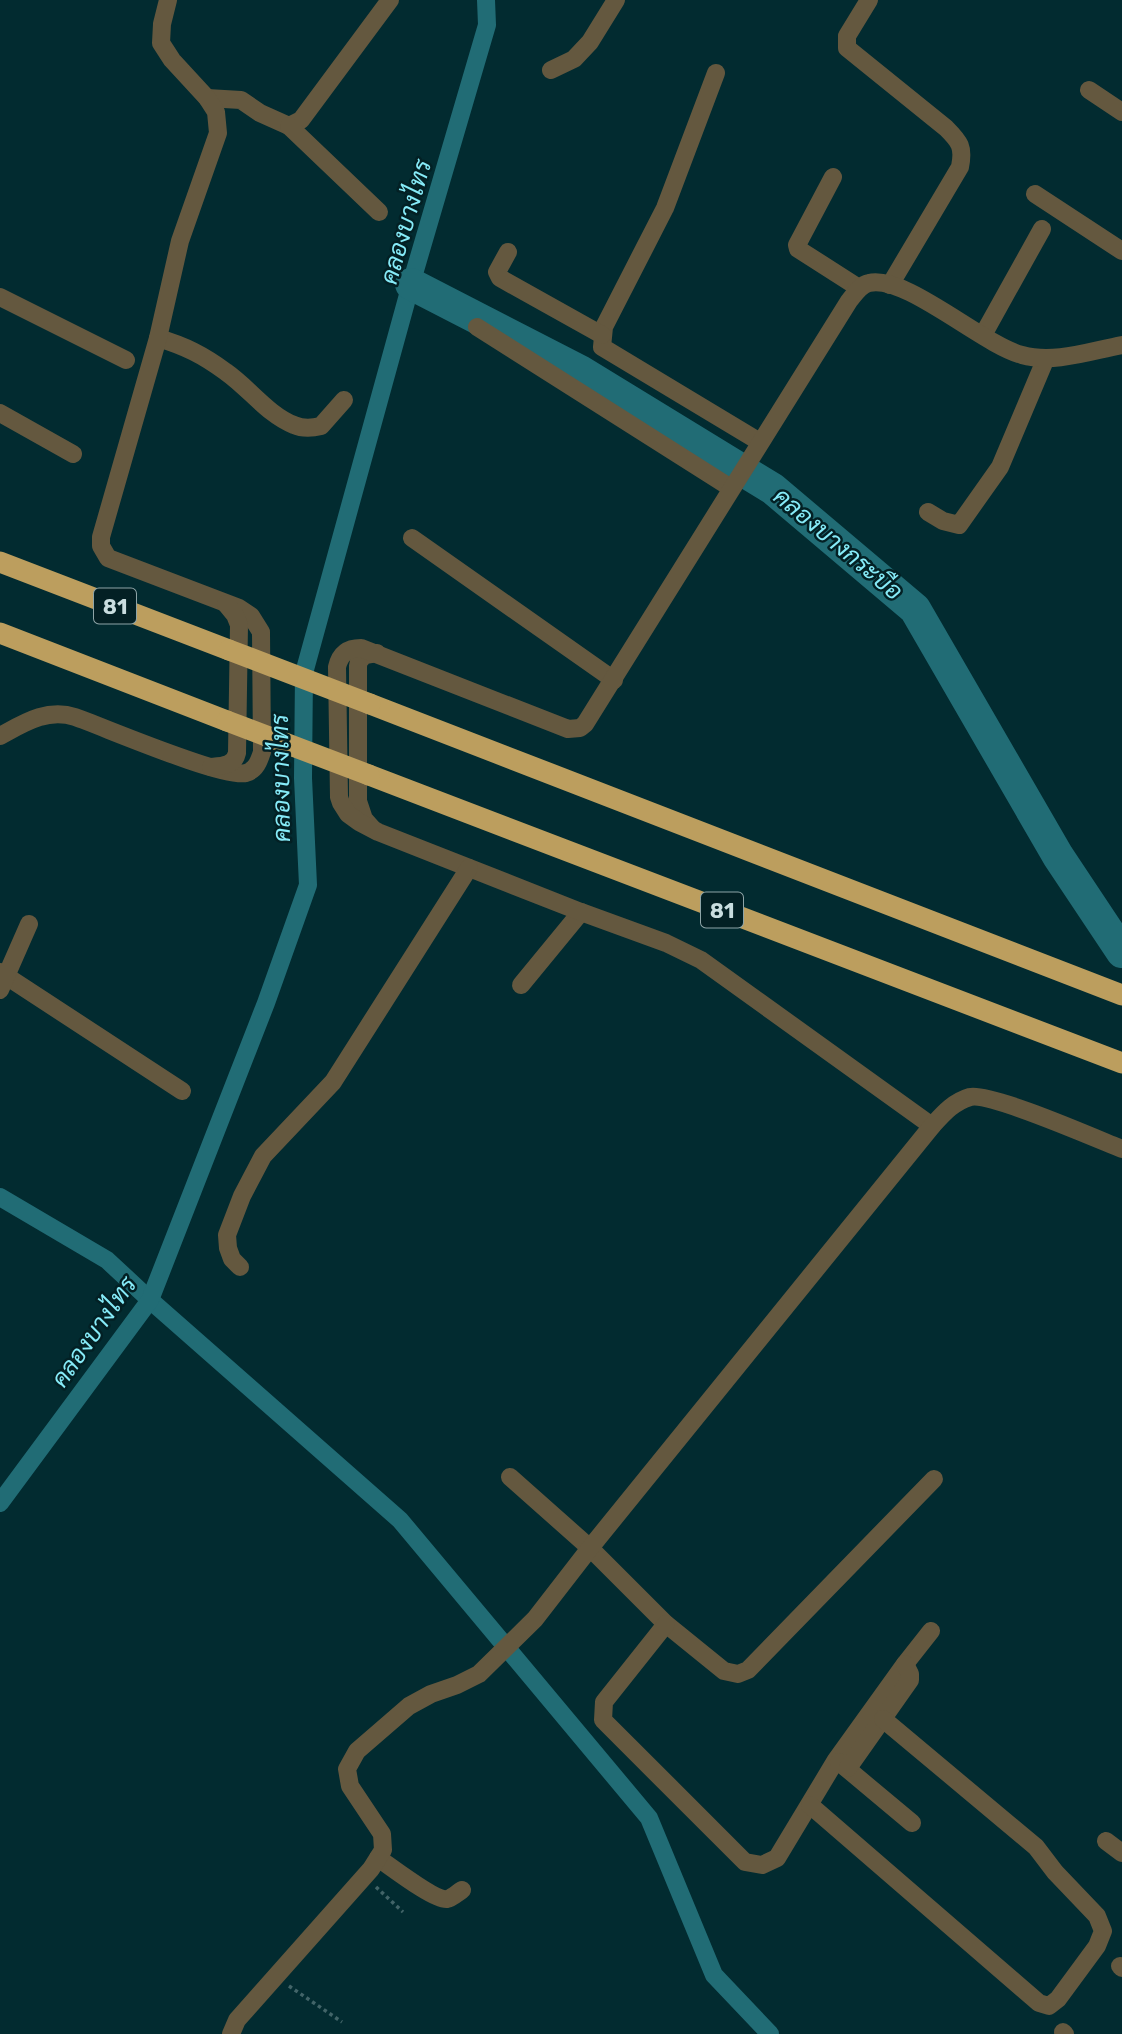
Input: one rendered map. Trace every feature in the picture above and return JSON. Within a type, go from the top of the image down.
[{"type":"highway","name":"81","points":[[0,562],[1122,995]]},
{"type":"highway","name":"81","points":[[0,634],[1122,1063]]},
{"type":"street","points":[[0,736],[46,714],[67,714],[233,774],[247,772],[257,765],[262,752],[261,632],[251,616],[239,608],[108,558],[101,546],[101,537],[158,338],[180,241],[218,133],[216,112],[207,98],[172,61],[161,43],[168,0]]},
{"type":"street","points":[[289,126],[301,120],[390,0]]},
{"type":"street","points":[[551,70],[574,59],[590,42],[616,0]]},
{"type":"street","points":[[869,0],[847,36],[847,48],[946,128],[959,141],[962,153],[960,167],[890,285]]},
{"type":"street","points":[[716,73],[665,208],[614,306],[602,335],[602,347],[757,448]]},
{"type":"street","points":[[1089,90],[1122,112]]},
{"type":"street","points":[[207,98],[240,100],[260,113],[289,126],[379,212]]},
{"type":"street","points":[[833,177],[797,245],[799,249],[859,288]]},
{"type":"street","points":[[1035,194],[1122,250]]},
{"type":"street","points":[[983,335],[1042,229]]},
{"type":"street","points":[[508,252],[498,272],[500,278],[602,335]]},
{"type":"street","points":[[932,1126],[701,960],[666,943],[378,832],[364,819],[358,801],[358,666],[365,654],[377,653],[568,729],[580,728],[614,680],[734,482],[849,301],[859,288],[866,284],[879,282],[908,292],[1018,355],[1046,358],[1122,345]]},
{"type":"street","points":[[0,297],[126,360]]},
{"type":"street","points":[[477,327],[734,482]]},
{"type":"street","points":[[158,338],[187,346],[228,373],[274,413],[295,426],[321,426],[344,400]]},
{"type":"street","points":[[928,512],[943,521],[959,525],[1000,467],[1046,358]]},
{"type":"street","points":[[0,413],[73,454]]},
{"type":"street","points":[[412,538],[614,680]]},
{"type":"street","points":[[209,767],[229,765],[237,753],[239,625],[235,615],[224,602]]},
{"type":"street","points":[[0,719],[18,726]]},
{"type":"street","points":[[240,1267],[232,1259],[227,1235],[242,1196],[263,1156],[333,1082],[469,868]]},
{"type":"street","points":[[521,985],[581,912]]},
{"type":"street","points":[[29,924],[2,979],[183,1091]]},
{"type":"street","points":[[231,2034],[237,2020],[365,1877],[383,1850],[382,1834],[350,1786],[346,1769],[357,1751],[409,1706],[479,1674],[535,1619],[932,1126],[953,1105],[972,1096],[993,1100],[1122,1149]]},
{"type":"street","points":[[510,1477],[590,1548],[666,1624],[724,1671],[738,1674],[748,1670],[934,1479]]},
{"type":"street","points":[[666,1624],[604,1702],[603,1720],[745,1862],[762,1865],[777,1858],[810,1805],[842,1764],[883,1719],[910,1680],[905,1664]]},
{"type":"street","points":[[842,1764],[905,1664],[931,1631]]},
{"type":"street","points":[[810,1805],[1039,2003],[1049,2006],[1058,1999],[1097,1946],[1103,1931],[1097,1916],[1055,1872],[1036,1847],[883,1719]]},
{"type":"street","points":[[842,1764],[912,1823]]},
{"type":"street","points":[[1106,1841],[1122,1853]]},
{"type":"street","points":[[377,1858],[443,1900],[462,1891]]},
{"type":"path","points":[[365,1877],[403,1912]]},
{"type":"path","points":[[276,1977],[342,2022]]},
{"type":"waterway","name":"คลองบางไทร","points":[[0,1503],[150,1300],[266,1003],[308,885],[303,778],[304,673],[411,284],[487,25],[486,0]]},
{"type":"waterway","name":"คลองบางกระบือ","points":[[411,284],[580,371],[773,489],[915,609],[1058,856],[1122,952]]},
{"type":"waterway","points":[[0,1197],[107,1260],[400,1520],[649,1818],[714,1975],[770,2034]]}]
